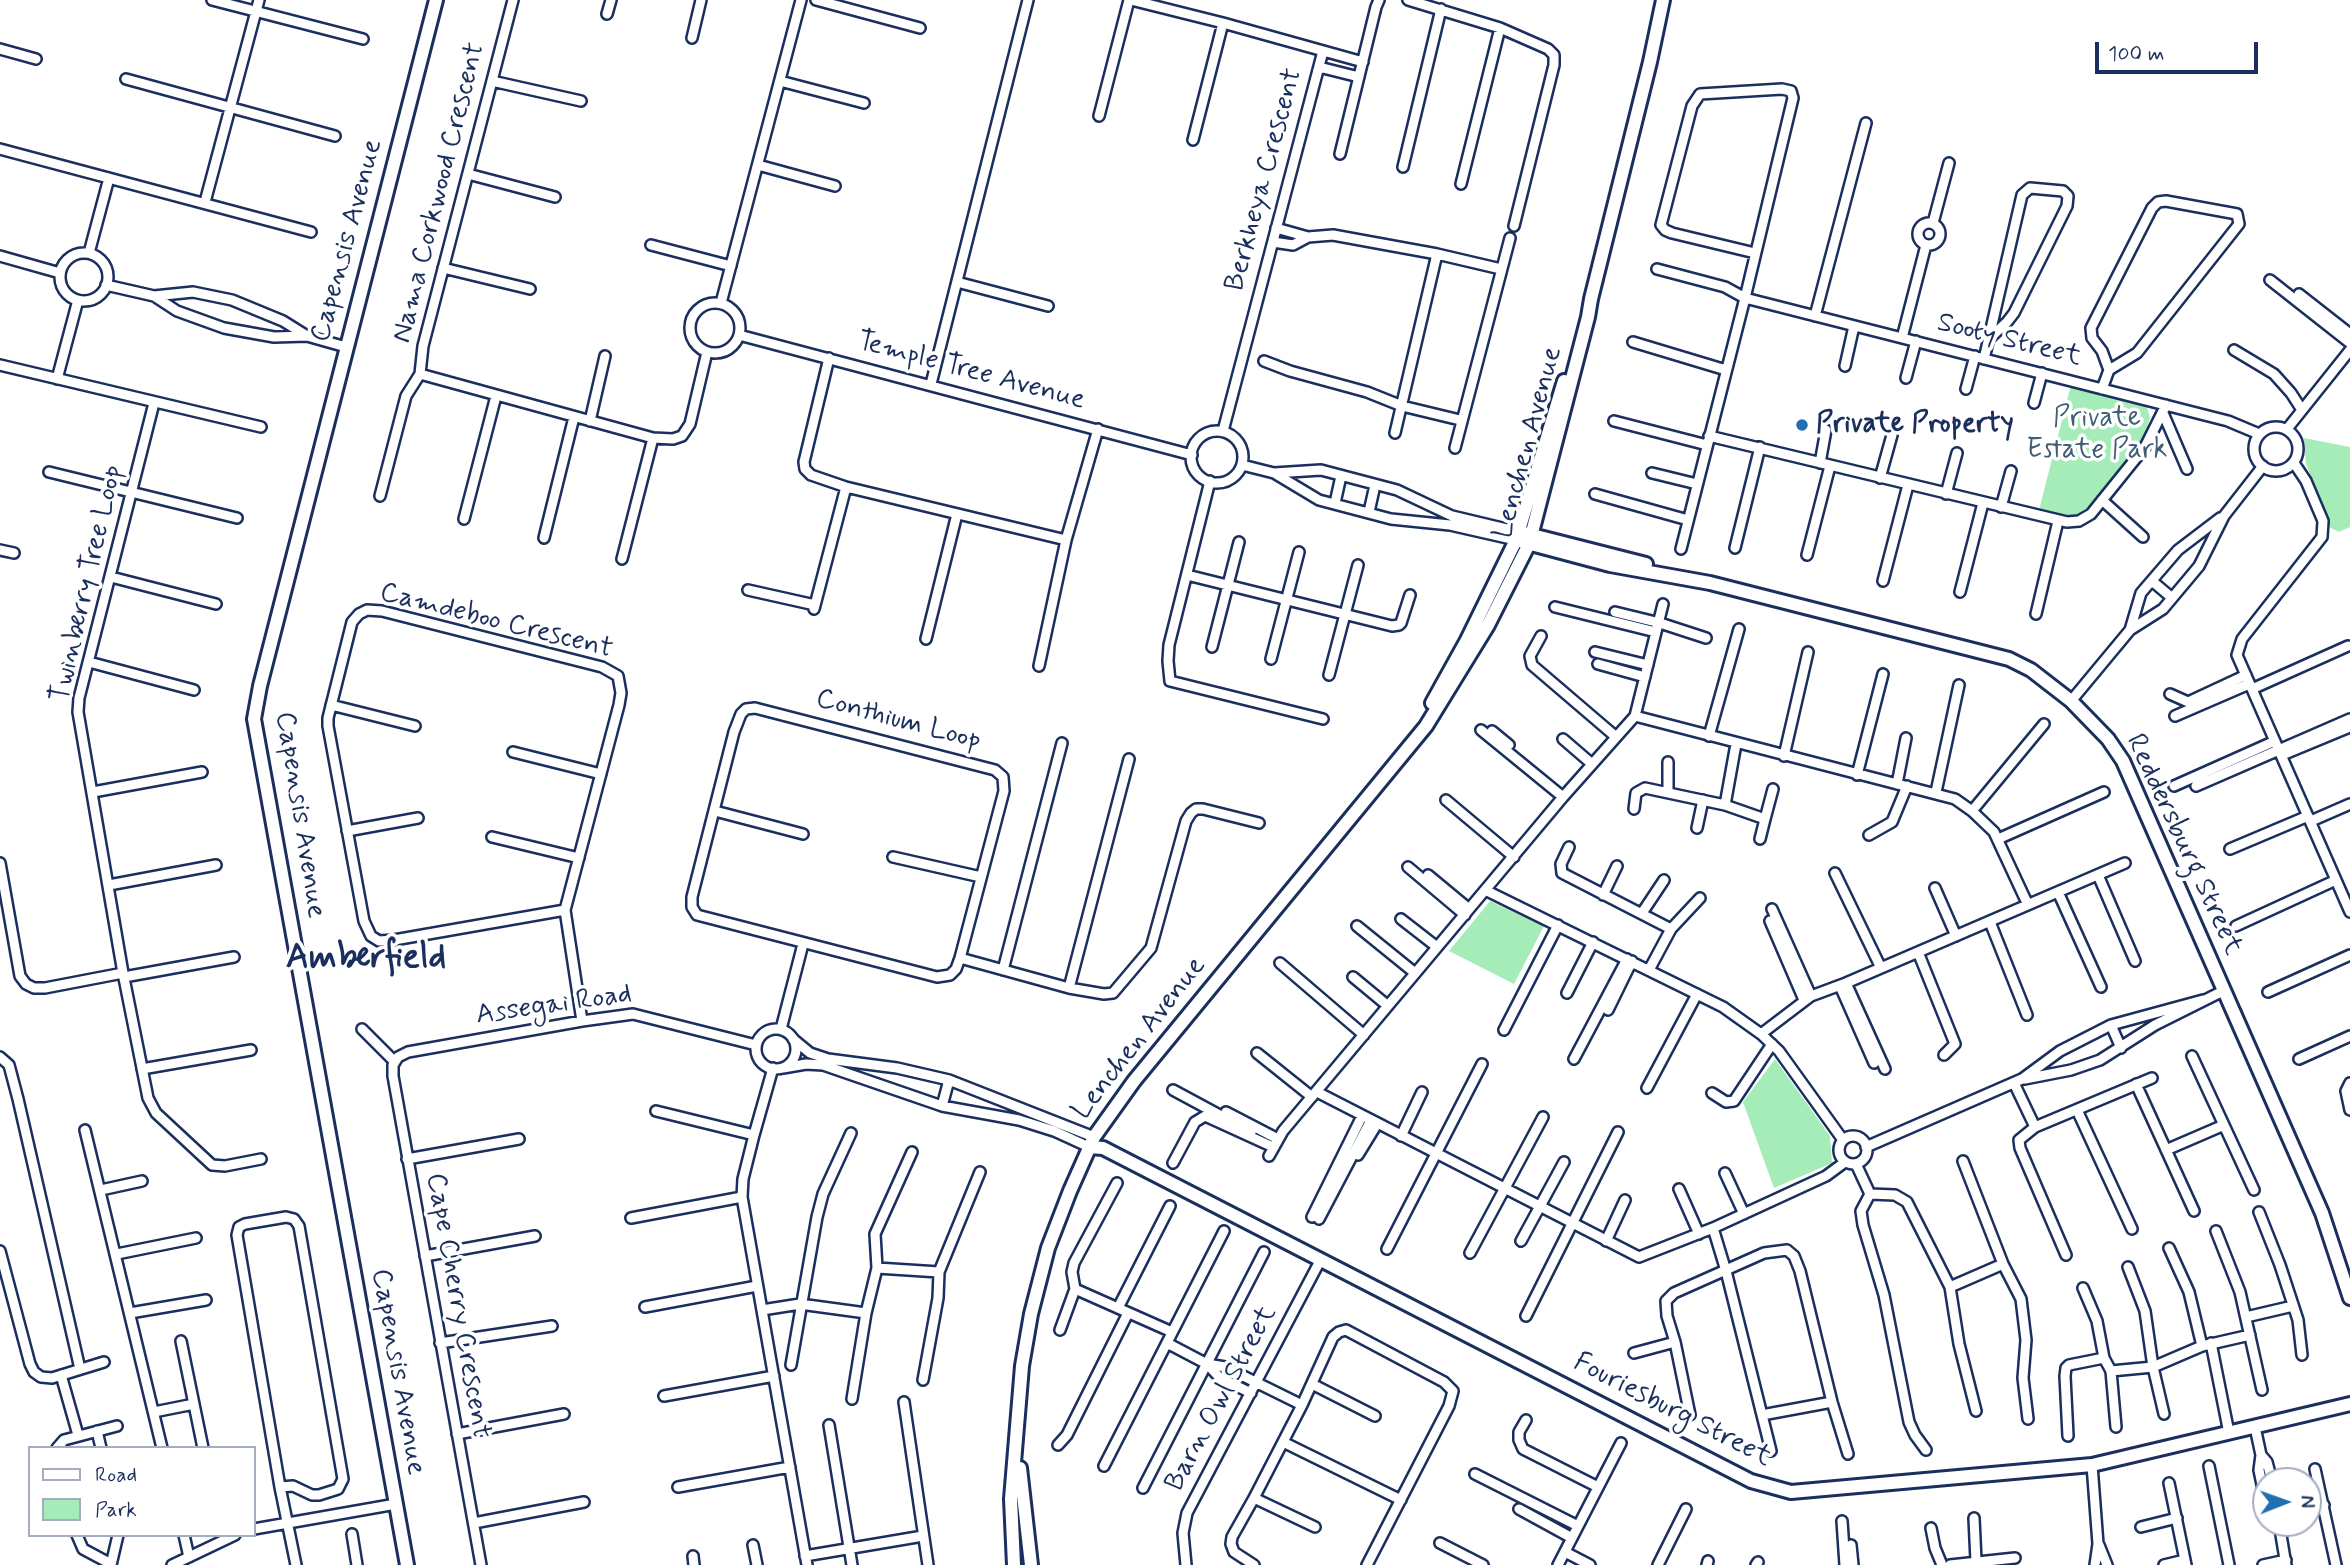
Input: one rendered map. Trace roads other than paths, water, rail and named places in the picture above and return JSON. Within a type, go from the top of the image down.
[{"type":"street","points":[[212,0],[363,39]]},
{"type":"street","points":[[205,202],[259,0]]},
{"type":"street","name":"Capensis Avenue","points":[[407,1565],[254,719],[263,673],[436,0]]},
{"type":"street","name":"Nama Corkwood Crescent","points":[[513,0],[423,346],[419,374],[653,438],[673,439],[686,432],[690,424],[707,352]]},
{"type":"street","points":[[607,14],[611,0]]},
{"type":"street","points":[[692,38],[701,0]]},
{"type":"street","points":[[721,303],[801,0]]},
{"type":"street","points":[[817,0],[920,28]]},
{"type":"street","points":[[931,384],[1028,0]]},
{"type":"street","points":[[1099,116],[1130,0]]},
{"type":"street","name":"Berkheya Crescent","points":[[1130,0],[1323,51],[1223,431]]},
{"type":"street","points":[[1340,154],[1379,0]]},
{"type":"street","points":[[1408,0],[1500,28],[1548,49],[1555,59],[1514,226]]},
{"type":"street","name":"Lenchen Avenue","points":[[1014,1565],[1011,1499],[1022,1366],[1048,1248],[1091,1142],[1134,1081],[1414,737],[1426,726],[1463,669],[1524,538],[1588,317],[1663,0]]},
{"type":"street","points":[[1403,167],[1441,9]]},
{"type":"street","points":[[1193,140],[1223,23]]},
{"type":"street","points":[[1461,184],[1500,28]]},
{"type":"street","points":[[0,49],[36,59]]},
{"type":"street","points":[[1323,51],[1363,62]]},
{"type":"street","points":[[1318,67],[1359,78]]},
{"type":"street","points":[[126,79],[335,136]]},
{"type":"street","points":[[492,81],[581,101]]},
{"type":"street","points":[[780,81],[864,103]]},
{"type":"street","points":[[1681,549],[1793,105],[1791,91],[1782,89],[1700,94],[1692,106],[1661,226],[1672,233],[1755,253]]},
{"type":"street","points":[[1815,316],[1866,122]]},
{"type":"street","points":[[0,149],[311,232]]},
{"type":"street","points":[[1933,223],[1949,163]]},
{"type":"street","points":[[758,165],[835,186]]},
{"type":"street","points":[[468,174],[555,197]]},
{"type":"street","points":[[89,253],[109,178]]},
{"type":"street","points":[[1966,389],[1990,338],[2022,195],[2030,188],[2063,191],[2069,199],[2014,313],[1990,338]]},
{"type":"street","points":[[2102,389],[2109,370],[2137,353],[2239,224],[2237,214],[2166,201],[2158,202],[2152,208],[2091,328],[2092,338],[2102,351],[2109,370]]},
{"type":"street","points":[[1933,223],[1941,232],[1939,240],[1933,245],[1926,245],[1918,237],[1919,229],[1925,224],[1933,223]]},
{"type":"street","points":[[1276,228],[1308,237],[1333,235],[1501,269]]},
{"type":"street","points":[[1273,242],[1293,245],[1308,237]]},
{"type":"street","points":[[1455,448],[1460,420],[1510,237]]},
{"type":"street","points":[[651,244],[731,266]]},
{"type":"street","points":[[1902,338],[1926,245]]},
{"type":"street","points":[[89,253],[105,265],[106,285],[95,298],[78,300],[66,293],[62,287],[60,273],[70,257],[89,253]]},
{"type":"street","points":[[1395,433],[1437,254]]},
{"type":"street","points":[[0,256],[60,273]]},
{"type":"street","points":[[443,268],[530,289]]},
{"type":"street","name":"Sooty Street","points":[[1657,269],[1725,287],[1745,298],[2042,373],[2164,409],[2233,422],[2259,434]]},
{"type":"street","points":[[2270,280],[2350,343]]},
{"type":"street","points":[[957,282],[1048,306]]},
{"type":"street","points":[[106,285],[154,296],[193,292],[232,300],[283,321],[307,336],[346,347]]},
{"type":"street","points":[[2299,294],[2350,334]]},
{"type":"street","points":[[154,296],[177,312],[216,326],[274,337],[307,336]]},
{"type":"street","points":[[57,379],[78,300]]},
{"type":"street","points":[[721,303],[734,312],[738,319],[739,335],[736,342],[723,352],[707,352],[700,348],[691,334],[692,317],[705,305],[721,303]]},
{"type":"street","points":[[1845,366],[1854,326]]},
{"type":"street","name":"Temple Tree Avenue","points":[[739,335],[1192,455]]},
{"type":"street","points":[[1906,378],[1916,341]]},
{"type":"street","points":[[1633,342],[1727,370]]},
{"type":"street","points":[[2234,350],[2274,374],[2302,410]]},
{"type":"street","points":[[2287,429],[2350,350]]},
{"type":"street","points":[[590,421],[605,356]]},
{"type":"street","points":[[829,358],[804,465],[811,475],[845,487],[1066,540]]},
{"type":"street","points":[[1264,361],[1367,392],[1402,406],[1460,420]]},
{"type":"street","points":[[0,365],[261,427]]},
{"type":"street","points":[[2034,403],[2042,373]]},
{"type":"street","points":[[380,496],[406,396],[419,374]]},
{"type":"street","points":[[464,519],[496,396]]},
{"type":"street","name":"Twinberry Tree Loop","points":[[154,403],[78,704],[124,975],[148,1098],[156,1113],[207,1162],[225,1166],[261,1159]]},
{"type":"street","points":[[1614,421],[1708,441],[1760,447],[2001,508],[2073,522],[2085,518],[2145,447],[2164,409]]},
{"type":"street","points":[[2164,409],[2187,470]]},
{"type":"street","points":[[544,538],[575,417]]},
{"type":"street","points":[[2272,426],[2287,429],[2297,441],[2294,463],[2281,471],[2273,471],[2263,466],[2254,449],[2259,434],[2272,426]]},
{"type":"street","points":[[1039,666],[1066,540],[1098,429]]},
{"type":"street","points":[[1807,555],[1825,464],[1826,430]]},
{"type":"street","points":[[1223,431],[1232,435],[1241,447],[1242,465],[1233,477],[1226,481],[1210,481],[1200,476],[1194,468],[1192,455],[1197,441],[1206,433],[1223,431]]},
{"type":"street","points":[[1880,478],[1892,435]]},
{"type":"street","points":[[622,559],[653,438]]},
{"type":"street","points":[[1735,548],[1760,447]]},
{"type":"street","points":[[1946,494],[1957,453]]},
{"type":"street","points":[[2294,463],[2306,481],[2320,514],[2323,533],[2316,547],[2242,639],[2237,655],[2336,880],[2346,890],[2350,912]]},
{"type":"street","points":[[1242,465],[1275,473],[1317,470],[1397,490],[1452,516],[1524,538]]},
{"type":"street","points":[[2071,701],[2130,630],[2163,609],[2203,560],[2224,516],[2263,466]]},
{"type":"street","points":[[2001,508],[2011,471]]},
{"type":"street","points":[[49,472],[237,518]]},
{"type":"street","points":[[1275,473],[1313,498],[1396,519],[1524,538]]},
{"type":"street","points":[[1652,473],[1697,484]]},
{"type":"street","points":[[1335,503],[1341,476]]},
{"type":"street","points":[[1210,481],[1169,645],[1170,681],[1324,719]]},
{"type":"street","points":[[1369,512],[1375,485]]},
{"type":"street","points":[[1883,581],[1908,485]]},
{"type":"street","points":[[748,590],[815,607],[845,487]]},
{"type":"street","points":[[1595,494],[1688,520]]},
{"type":"street","points":[[2102,500],[2143,537]]},
{"type":"street","points":[[1960,592],[1983,503]]},
{"type":"street","points":[[926,639],[957,514]]},
{"type":"street","points":[[2130,630],[2141,593],[2178,550],[2224,516]]},
{"type":"street","points":[[2036,614],[2058,521]]},
{"type":"street","name":"Reddersburg Street","points":[[1524,538],[1610,565],[1710,583],[2009,659],[2031,670],[2071,701],[2108,739],[2123,761],[2322,1213],[2350,1298]]},
{"type":"street","points":[[1212,647],[1239,542]]},
{"type":"street","points":[[0,550],[14,553]]},
{"type":"street","points":[[1271,659],[1299,552]]},
{"type":"street","points":[[1329,675],[1358,565]]},
{"type":"street","points":[[1187,575],[1390,625],[1399,625],[1410,595]]},
{"type":"street","points":[[111,577],[216,604]]},
{"type":"street","points":[[2152,582],[2171,597]]},
{"type":"street","points":[[1274,1147],[1437,947],[1635,716],[1663,604]]},
{"type":"street","points":[[1555,607],[1706,638]]},
{"type":"street","name":"Camdeboo Crescent","points":[[565,910],[394,940],[375,939],[371,936],[364,921],[328,726],[352,622],[363,611],[382,611],[612,671],[618,676],[621,693],[565,910],[582,1020]]},
{"type":"street","points":[[1615,612],[1658,627]]},
{"type":"street","points":[[1709,736],[1739,629]]},
{"type":"street","points":[[1541,636],[1530,656],[1532,665],[1614,738]]},
{"type":"street","points":[[2170,694],[2188,702],[2249,683],[2348,646]]},
{"type":"street","points":[[1595,652],[1648,665]]},
{"type":"street","points":[[1784,756],[1808,652]]},
{"type":"street","points":[[89,662],[194,690]]},
{"type":"street","points":[[1598,664],[1645,677]]},
{"type":"street","points":[[1857,775],[1883,674]]},
{"type":"street","points":[[2175,716],[2249,683]]},
{"type":"street","points":[[1936,792],[1959,685]]},
{"type":"street","points":[[1551,688],[1614,738]]},
{"type":"street","points":[[331,705],[415,726]]},
{"type":"street","name":"Conthium Loop","points":[[762,708],[998,772],[1003,777],[1004,787],[981,877],[960,958],[953,974],[937,977],[701,917],[694,911],[692,897],[738,719],[746,709],[762,708]]},
{"type":"street","points":[[1635,716],[1955,799],[1991,828],[2028,905]]},
{"type":"street","points":[[2196,786],[2350,719]]},
{"type":"street","points":[[1972,811],[2044,724]]},
{"type":"street","points":[[2174,786],[2350,727]]},
{"type":"street","points":[[1481,730],[1565,795]]},
{"type":"street","points":[[1492,731],[1565,795]]},
{"type":"street","points":[[1869,835],[1892,822],[1902,785],[1906,738]]},
{"type":"street","points":[[1563,739],[1592,764]]},
{"type":"street","points":[[1003,970],[1062,743]]},
{"type":"street","points":[[1725,805],[1736,744]]},
{"type":"street","points":[[513,752],[601,774]]},
{"type":"street","points":[[1069,988],[1129,760]]},
{"type":"street","points":[[1668,762],[1668,792]]},
{"type":"street","points":[[93,792],[202,772]]},
{"type":"street","points":[[1634,809],[1635,795],[1639,790],[1648,788],[1725,805],[1765,819]]},
{"type":"street","points":[[1760,839],[1773,789]]},
{"type":"street","points":[[1998,839],[2104,792]]},
{"type":"street","points":[[1446,800],[1514,857]]},
{"type":"street","points":[[1697,828],[1703,800]]},
{"type":"street","points":[[2230,849],[2350,804]]},
{"type":"street","points":[[960,958],[1069,988],[1113,993],[1148,953],[1153,943],[1186,821],[1193,810],[1206,810],[1259,823]]},
{"type":"street","points":[[715,811],[803,834]]},
{"type":"street","points":[[347,831],[418,818]]},
{"type":"street","points":[[492,837],[579,858]]},
{"type":"street","points":[[1569,847],[1561,866],[1562,873],[1671,929]]},
{"type":"street","points":[[893,857],[981,877]]},
{"type":"street","points":[[0,863],[4,911],[20,976],[30,987],[45,988],[234,957]]},
{"type":"street","points":[[1761,1034],[1808,998],[2125,863]]},
{"type":"street","points":[[109,885],[216,865]]},
{"type":"street","points":[[1603,895],[1617,866]]},
{"type":"street","points":[[1408,867],[1467,912]]},
{"type":"street","points":[[1835,873],[1881,968]]},
{"type":"street","points":[[1428,875],[1467,912]]},
{"type":"street","points":[[2098,875],[2135,961]]},
{"type":"street","points":[[1642,913],[1664,880]]},
{"type":"street","points":[[2236,926],[2336,880]]},
{"type":"street","points":[[1935,888],[1956,936]]},
{"type":"street","points":[[1487,891],[1723,1007],[1772,1044],[1843,1140]]},
{"type":"street","points":[[2058,892],[2101,987]]},
{"type":"street","points":[[1649,970],[1671,929],[1700,898]]},
{"type":"street","points":[[1772,909],[1808,998]]},
{"type":"street","points":[[1401,919],[1437,947]]},
{"type":"street","points":[[1770,920],[1808,998]]},
{"type":"street","points":[[1990,922],[2027,1015]]},
{"type":"street","points":[[1504,1030],[1558,925]]},
{"type":"street","points":[[1356,926],[1415,974]]},
{"type":"street","points":[[1567,993],[1593,942]]},
{"type":"street","points":[[781,1029],[803,944]]},
{"type":"street","points":[[1918,952],[1955,1044],[1944,1055]]},
{"type":"street","points":[[2268,992],[2350,955]]},
{"type":"street","points":[[1608,1010],[1629,960]]},
{"type":"street","points":[[1574,1059],[1629,960]]},
{"type":"street","points":[[1280,963],[1364,1035]]},
{"type":"street","points":[[1353,976],[1388,1006]]},
{"type":"street","points":[[1843,985],[1874,1063]]},
{"type":"street","points":[[1843,985],[1885,1069]]},
{"type":"street","points":[[1866,1147],[2018,1081],[2071,1070],[2099,1060],[2155,1025],[2223,990]]},
{"type":"street","points":[[1647,1088],[1697,994]]},
{"type":"street","points":[[2018,1081],[2060,1051],[2110,1025],[2203,1000]]},
{"type":"street","name":"Assegai Road","points":[[397,1059],[408,1052],[621,1015],[643,1015],[756,1045]]},
{"type":"street","points":[[2110,1025],[2121,1048]]},
{"type":"street","points":[[362,1029],[397,1059]]},
{"type":"street","points":[[781,1029],[810,1053],[828,1059],[897,1068],[949,1080],[1091,1142],[1019,1120],[942,1106],[824,1065],[806,1064],[778,1068],[759,1060],[756,1045],[762,1034],[768,1030],[781,1029]]},
{"type":"street","points":[[2299,1059],[2350,1035]]},
{"type":"street","points":[[793,1039],[796,1045],[793,1059],[778,1068],[754,1135],[743,1179],[742,1197],[806,1560],[850,1548],[923,1536]]},
{"type":"street","points":[[1712,1093],[1726,1101],[1734,1101],[1772,1044]]},
{"type":"street","points":[[142,1069],[251,1050]]},
{"type":"street","points":[[1257,1053],[1315,1095],[1370,1120],[1639,1257],[1744,1214],[1826,1176],[1845,1162],[1856,1164],[1866,1156],[1866,1147],[1857,1137],[1843,1140],[1839,1151],[1845,1162]]},
{"type":"street","points":[[2192,1056],[2254,1190]]},
{"type":"street","points":[[0,1057],[9,1065],[15,1087],[80,1369]]},
{"type":"street","name":"Cape Cherry Crescent","points":[[397,1059],[393,1076],[481,1565]]},
{"type":"street","points":[[1387,1249],[1482,1064]]},
{"type":"street","points":[[2066,1255],[2019,1145],[2020,1138],[2035,1128],[2152,1077]]},
{"type":"street","points":[[942,1106],[949,1080]]},
{"type":"street","points":[[2018,1081],[2035,1128]]},
{"type":"street","points":[[2350,1083],[2346,1091],[2350,1110]]},
{"type":"street","points":[[2136,1084],[2194,1211]]},
{"type":"street","points":[[1172,1090],[1274,1147]]},
{"type":"street","points":[[1401,1136],[1422,1092]]},
{"type":"street","points":[[1199,1098],[1274,1147]]},
{"type":"street","points":[[2077,1110],[2132,1229]]},
{"type":"street","points":[[656,1111],[754,1135]]},
{"type":"street","points":[[1173,1163],[1195,1122],[1205,1116],[1274,1147]]},
{"type":"street","points":[[1471,1253],[1543,1117]]},
{"type":"street","points":[[1355,1161],[1370,1120]]},
{"type":"street","points":[[1315,1218],[1370,1120]]},
{"type":"street","points":[[2166,1150],[2224,1125]]},
{"type":"street","points":[[85,1130],[162,1446]]},
{"type":"street","points":[[1526,1316],[1618,1132]]},
{"type":"street","points":[[791,1365],[800,1304],[823,1194],[851,1133]]},
{"type":"street","points":[[407,1159],[519,1139]]},
{"type":"street","name":"Fouriesburg Street","points":[[1091,1142],[1769,1488],[1791,1492],[1816,1492],[2092,1465],[2350,1404]]},
{"type":"street","points":[[852,1399],[866,1313],[877,1268],[875,1234],[912,1152]]},
{"type":"street","points":[[1963,1161],[2003,1264],[2018,1289],[2022,1303],[2026,1348],[2023,1378],[2028,1419]]},
{"type":"street","points":[[1521,1241],[1564,1162]]},
{"type":"street","points":[[1856,1164],[1870,1194]]},
{"type":"street","points":[[923,1380],[938,1298],[939,1272],[980,1172]]},
{"type":"street","points":[[1725,1173],[1744,1214]]},
{"type":"street","points":[[101,1190],[142,1181]]},
{"type":"street","points":[[1060,1330],[1075,1289],[1072,1272],[1076,1258],[1117,1183]]},
{"type":"street","points":[[1679,1189],[1699,1234]]},
{"type":"street","points":[[1870,1194],[1895,1195],[1907,1202],[1950,1287],[1959,1345],[1976,1411]]},
{"type":"street","points":[[1870,1194],[1861,1211],[1863,1225],[1884,1295],[1909,1422],[1926,1450]]},
{"type":"street","points":[[631,1218],[742,1197]]},
{"type":"street","points":[[1606,1241],[1625,1200]]},
{"type":"street","points":[[1118,1308],[1170,1206]]},
{"type":"street","points":[[2259,1212],[2293,1306],[2299,1326],[2302,1355]]},
{"type":"street","points":[[281,1487],[293,1486],[312,1495],[319,1495],[338,1489],[343,1479],[299,1226],[293,1219],[286,1217],[245,1224],[239,1227],[237,1235],[281,1487],[296,1565]]},
{"type":"street","points":[[1713,1228],[1771,1451]]},
{"type":"street","points":[[1104,1466],[1224,1231]]},
{"type":"street","points":[[2216,1231],[2236,1278],[2262,1390]]},
{"type":"street","points":[[425,1256],[536,1236]]},
{"type":"street","points":[[117,1254],[196,1238]]},
{"type":"street","points":[[2169,1248],[2189,1292],[2229,1433]]},
{"type":"street","points":[[1690,1415],[1666,1312],[1668,1298],[1764,1253],[1787,1250],[1794,1256],[1800,1271],[1832,1402],[1848,1454]]},
{"type":"street","points":[[0,1251],[32,1369],[41,1377],[52,1378],[104,1362]]},
{"type":"street","points":[[1143,1488],[1264,1252]]},
{"type":"street","name":"Barn Owl Street","points":[[1186,1565],[1183,1533],[1187,1514],[1321,1259]]},
{"type":"street","points":[[1950,1287],[2003,1264]]},
{"type":"street","points":[[877,1268],[939,1272]]},
{"type":"street","points":[[2128,1268],[2143,1304],[2164,1414]]},
{"type":"street","points":[[646,1307],[757,1286]]},
{"type":"street","points":[[2083,1288],[2097,1321],[2104,1359],[2111,1371],[2116,1427]]},
{"type":"street","points":[[1075,1289],[1172,1332]]},
{"type":"street","points":[[130,1313],[206,1300]]},
{"type":"street","points":[[761,1310],[800,1304],[866,1313]]},
{"type":"street","points":[[2246,1317],[2293,1306]]},
{"type":"street","points":[[1058,1445],[1067,1434],[1128,1313]]},
{"type":"street","points":[[440,1343],[552,1326]]},
{"type":"street","points":[[1254,1565],[1234,1552],[1230,1541],[1302,1405],[1333,1337],[1346,1330],[1451,1387],[1453,1395],[1367,1565]]},
{"type":"street","points":[[2111,1371],[2153,1367],[2206,1345],[2250,1335]]},
{"type":"street","points":[[181,1341],[203,1446]]},
{"type":"street","points":[[1634,1353],[1675,1342]]},
{"type":"street","points":[[1167,1343],[1207,1364],[1225,1367],[1302,1405]]},
{"type":"street","points":[[2068,1436],[2066,1368],[2073,1364],[2104,1359]]},
{"type":"street","points":[[1207,1364],[1220,1378],[1251,1393]]},
{"type":"street","points":[[61,1375],[78,1435]]},
{"type":"street","points":[[664,1396],[774,1376]]},
{"type":"street","points":[[1312,1384],[1375,1416]]},
{"type":"street","points":[[904,1402],[928,1565]]},
{"type":"street","points":[[1762,1415],[1832,1402]]},
{"type":"street","points":[[154,1412],[194,1404]]},
{"type":"street","points":[[457,1434],[564,1414]]},
{"type":"street","points":[[1526,1420],[1518,1435],[1523,1448],[1598,1487]]},
{"type":"street","points":[[829,1425],[852,1565]]},
{"type":"street","points":[[58,1446],[60,1442],[78,1435],[117,1426]]},
{"type":"street","name":"Lenchen Avenue","points":[[1017,1426],[1031,1565]]},
{"type":"street","points":[[2255,1427],[2262,1455],[2269,1467]]},
{"type":"street","points":[[97,1431],[101,1446]]},
{"type":"street","points":[[1283,1442],[1401,1500]]},
{"type":"street","points":[[1558,1565],[1621,1443]]},
{"type":"street","points":[[2258,1467],[2262,1455]]},
{"type":"street","points":[[2092,1465],[2098,1544],[2095,1565]]},
{"type":"street","points":[[2209,1466],[2229,1565]]},
{"type":"street","points":[[678,1487],[790,1467]]},
{"type":"street","points":[[1475,1474],[1578,1526]]},
{"type":"street","points":[[2164,1565],[2186,1563],[2169,1483]]},
{"type":"street","points":[[2322,1494],[2336,1565]]},
{"type":"street","points":[[1254,1498],[1315,1527]]},
{"type":"street","points":[[474,1522],[584,1502]]},
{"type":"street","points":[[256,1529],[396,1504]]},
{"type":"street","points":[[1658,1565],[1686,1509]]},
{"type":"street","points":[[1519,1510],[1572,1538]]},
{"type":"street","points":[[1974,1518],[1976,1561]]},
{"type":"street","points":[[2140,1527],[2177,1518]]},
{"type":"street","points":[[1842,1521],[1845,1565]]},
{"type":"street","points":[[1931,1528],[1942,1565]]},
{"type":"street","points":[[352,1534],[357,1565]]},
{"type":"street","points":[[77,1537],[83,1549],[111,1564],[118,1537]]},
{"type":"street","points":[[184,1537],[189,1557]]},
{"type":"street","points":[[172,1565],[230,1537]]},
{"type":"street","points":[[2263,1565],[2286,1563],[2280,1537]]},
{"type":"street","points":[[1440,1543],[1483,1565]]},
{"type":"street","points":[[2098,1544],[2107,1565]]},
{"type":"street","points":[[753,1545],[757,1565]]},
{"type":"street","points":[[1851,1545],[1853,1565]]},
{"type":"street","points":[[1564,1552],[1590,1565]]},
{"type":"street","points":[[1950,1565],[2015,1558]]},
{"type":"place","name":"Private Property","points":[[1802,425]]},
{"type":"district","name":"Amberfield","points":[[366,960]]},
{"type":"park label","name":"Private Estate Park","points":[[2097,435]]}]
